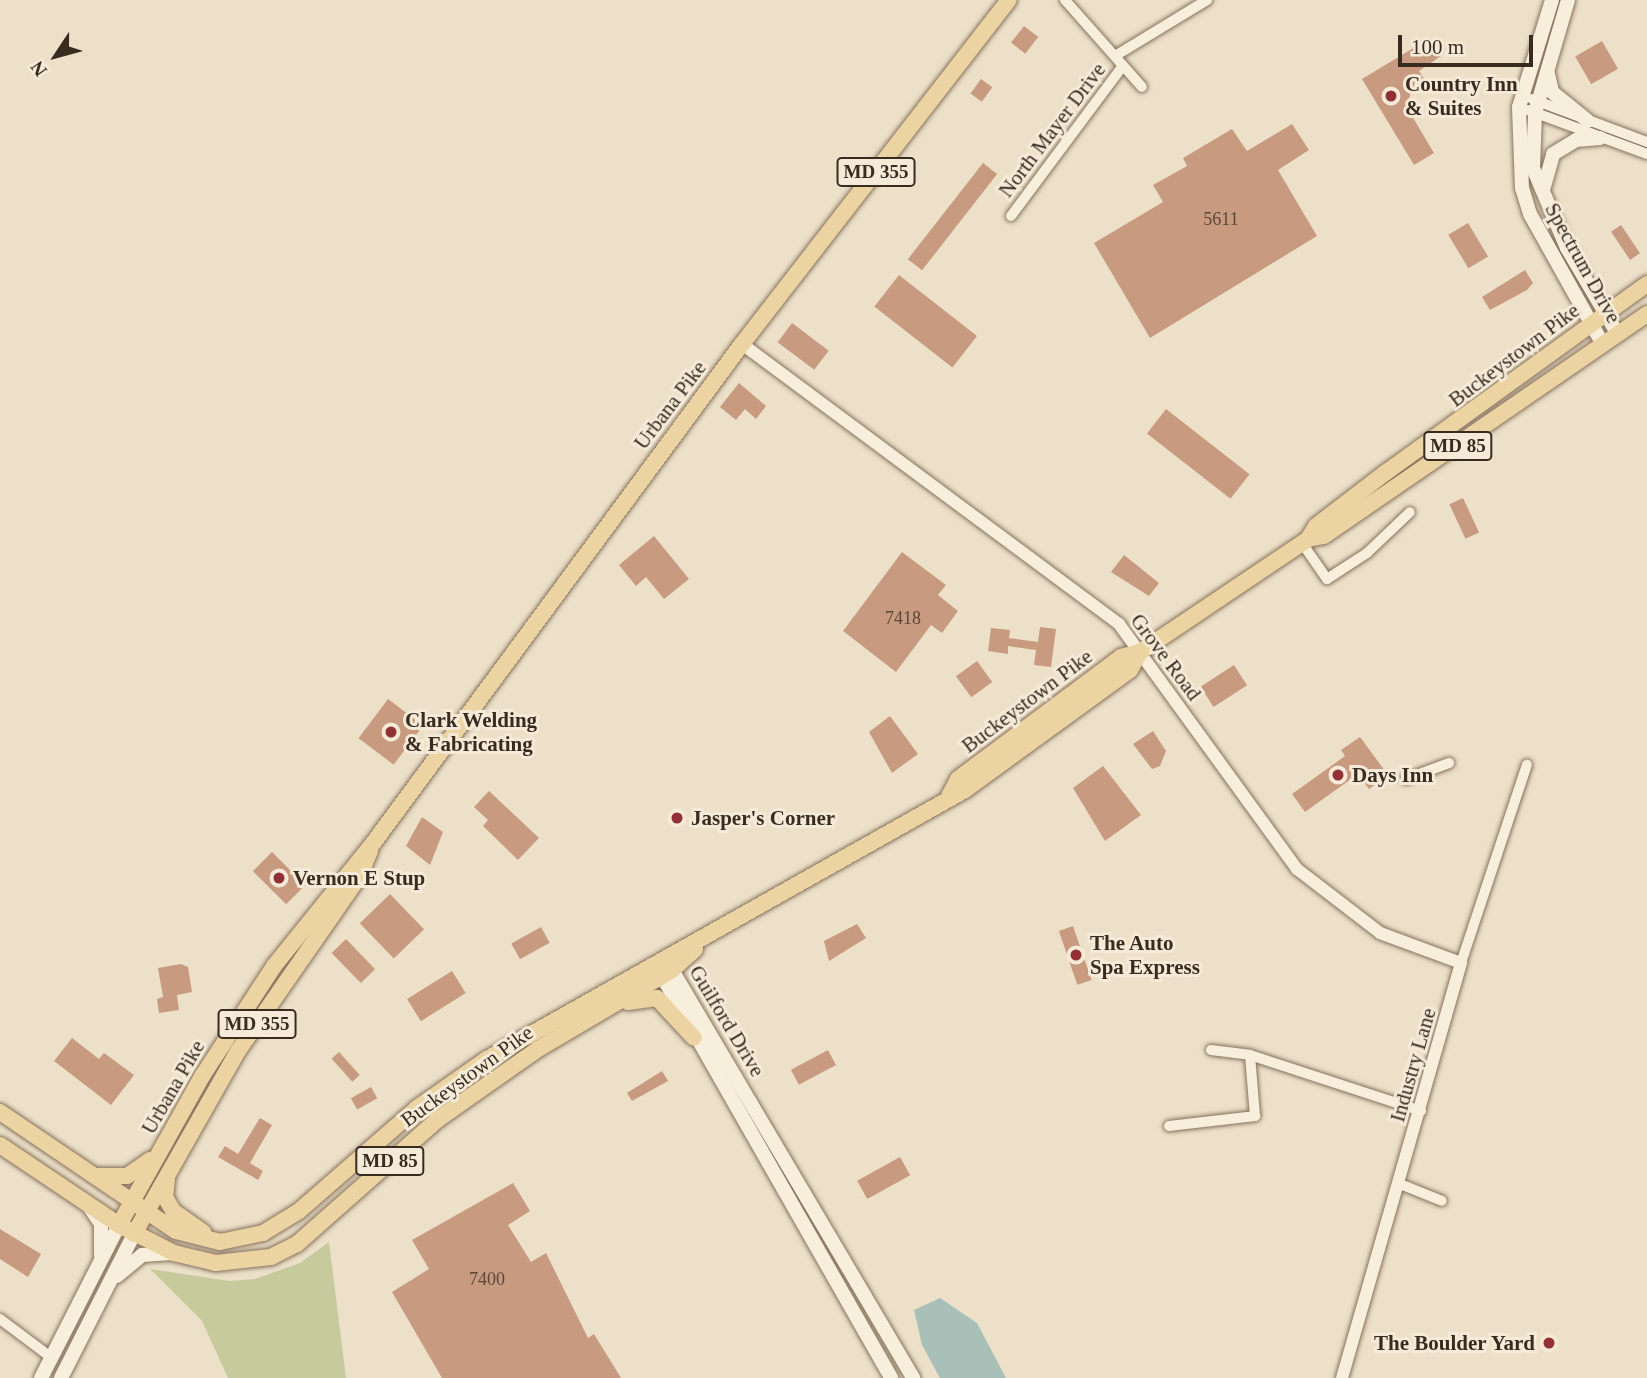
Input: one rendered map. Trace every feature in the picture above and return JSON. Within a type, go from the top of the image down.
[{"type":"main road","name":"Urbana Pike","points":[[119,1225],[162,1148],[274,966],[374,842],[742,344],[1009,0]]},
{"type":"main road","name":"Spectrum Drive","points":[[1552,0],[1521,101],[1521,177],[1530,215],[1602,343]]},
{"type":"main road","name":"Spectrum Drive","points":[[1568,0],[1537,107],[1533,168],[1543,198],[1618,333]]},
{"type":"main road","points":[[1548,69],[1552,92],[1588,121]]},
{"type":"main road","points":[[1543,198],[1553,154],[1576,140],[1600,138]]},
{"type":"main road","name":"Buckeystown Pike","points":[[1305,541],[1316,526],[1385,473],[1647,284]]},
{"type":"main road","name":"Buckeystown Pike","points":[[0,1145],[119,1225],[174,1253],[216,1263],[246,1263],[297,1244],[438,1120],[707,937],[949,796],[958,779],[1121,657],[1140,652],[1305,541],[1324,536],[1487,427],[1602,343],[1647,314]]},
{"type":"main road","name":"Urbana Pike","points":[[134,1234],[238,1051],[359,877],[374,842]]},
{"type":"main road","name":"Buckeystown Pike","points":[[0,1112],[176,1231],[199,1240],[243,1238],[299,1211],[416,1108],[487,1059],[662,969]]},
{"type":"main road","name":"Guilford Drive","points":[[662,969],[694,1038],[891,1378]]},
{"type":"main road","name":"Guilford Drive","points":[[662,969],[911,1377]]},
{"type":"main road","points":[[596,1014],[638,997],[657,998],[694,1038]]},
{"type":"main road","points":[[85,1171],[108,1179],[127,1176],[162,1148]]},
{"type":"main road","points":[[168,1170],[165,1198],[189,1227],[243,1238]]},
{"type":"main road","points":[[88,1205],[101,1224],[100,1264]]},
{"type":"main road","name":"MD 355","points":[[41,1378],[119,1225]]},
{"type":"main road","name":"MD 355","points":[[61,1378],[134,1234]]},
{"type":"main road","points":[[105,1290],[133,1259],[148,1252],[174,1253]]},
{"type":"street","points":[[1065,0],[1142,88]]},
{"type":"street","points":[[1115,56],[1207,0]]},
{"type":"street","name":"North Mayer Drive","points":[[1012,216],[1123,66]]},
{"type":"street","points":[[1521,101],[1647,142]]},
{"type":"street","points":[[1537,107],[1600,138],[1647,154]]},
{"type":"street","name":"Grove Road","points":[[742,344],[1073,586],[1119,624],[1297,869],[1380,933],[1461,963]]},
{"type":"street","points":[[1305,541],[1327,579],[1367,553],[1410,512]]},
{"type":"street","points":[[1406,779],[1449,763]]},
{"type":"street","name":"Industry Lane","points":[[1342,1378],[1400,1184],[1461,963],[1527,765]]},
{"type":"street","points":[[1211,1050],[1250,1055],[1420,1111]]},
{"type":"street","points":[[1170,1126],[1255,1116],[1250,1055]]},
{"type":"street","points":[[1400,1184],[1442,1201]]},
{"type":"street","points":[[0,1319],[52,1358]]},
{"type":"green space","points":[[329,1242],[346,1378],[228,1378],[202,1321],[150,1269],[230,1281],[255,1279],[300,1263]]},
{"type":"water","points":[[940,1298],[977,1323],[1006,1378],[940,1378],[922,1345],[914,1310]]},
{"type":"building","points":[[1024,26],[1038,37],[1025,54],[1011,43]]},
{"type":"building","name":"Country Inn & Suites","points":[[1430,38],[1441,56],[1419,71],[1424,79],[1414,85],[1406,106],[1434,153],[1414,165],[1362,79]]},
{"type":"building","points":[[1602,41],[1618,69],[1591,84],[1575,56]]},
{"type":"building","points":[[981,79],[992,87],[982,102],[970,94]]},
{"type":"building","points":[[1292,124],[1309,150],[1278,170],[1317,236],[1150,338],[1094,243],[1163,202],[1153,185],[1187,166],[1183,158],[1232,129],[1247,151]]},
{"type":"building","points":[[983,163],[997,174],[922,270],[908,259]]},
{"type":"building","points":[[1468,223],[1488,256],[1468,268],[1448,235]]},
{"type":"building","points":[[1621,225],[1640,253],[1630,260],[1611,232]]},
{"type":"building","points":[[1525,270],[1533,283],[1527,290],[1490,310],[1482,297]]},
{"type":"building","points":[[899,275],[977,336],[952,367],[874,307]]},
{"type":"building","points":[[792,323],[829,351],[814,370],[778,342]]},
{"type":"building","points":[[739,383],[766,406],[756,419],[745,409],[736,420],[720,407]]},
{"type":"building","points":[[1166,409],[1250,474],[1230,499],[1147,433]]},
{"type":"building","points":[[1463,498],[1479,532],[1465,539],[1449,504]]},
{"type":"building","points":[[654,536],[689,579],[664,599],[646,577],[636,586],[619,565]]},
{"type":"building","points":[[902,552],[946,585],[938,595],[958,611],[942,633],[931,625],[896,672],[843,631]]},
{"type":"building","points":[[1124,555],[1159,583],[1149,596],[1111,572]]},
{"type":"building","points":[[1040,627],[1056,629],[1051,667],[1034,665],[1036,650],[1008,646],[1008,654],[988,651],[991,628],[1010,630],[1009,638],[1038,642]]},
{"type":"building","points":[[977,661],[992,682],[971,697],[956,676]]},
{"type":"building","points":[[1234,665],[1247,685],[1214,707],[1200,687]]},
{"type":"building","name":"Clark Welding & Fabricating","points":[[388,699],[423,725],[394,765],[359,738]]},
{"type":"building","points":[[890,716],[918,754],[892,773],[869,732]]},
{"type":"building","points":[[1153,731],[1166,751],[1160,766],[1152,769],[1133,744]]},
{"type":"building","name":"Days Inn","points":[[1360,737],[1388,775],[1369,789],[1358,774],[1305,812],[1292,794],[1345,756],[1341,750]]},
{"type":"building","points":[[1103,766],[1141,815],[1105,841],[1073,788]]},
{"type":"building","points":[[489,791],[539,838],[518,860],[483,826],[488,820],[474,807]]},
{"type":"building","points":[[422,817],[443,832],[430,865],[406,846]]},
{"type":"building","name":"Vernon E Stup","points":[[272,852],[305,885],[286,904],[253,871]]},
{"type":"building","points":[[390,894],[424,929],[394,958],[360,923]]},
{"type":"building","points":[[857,924],[866,938],[829,961],[824,941]]},
{"type":"building","name":"The Auto Spa Express","points":[[1073,926],[1092,980],[1077,985],[1059,931]]},
{"type":"building","points":[[541,927],[550,943],[520,959],[511,943]]},
{"type":"building","points":[[346,939],[375,969],[361,983],[332,953]]},
{"type":"building","points":[[181,964],[188,967],[192,992],[177,995],[179,1010],[159,1013],[157,999],[163,997],[158,968]]},
{"type":"building","points":[[452,971],[466,993],[421,1021],[407,999]]},
{"type":"building","points":[[72,1038],[99,1059],[104,1053],[134,1075],[111,1105],[54,1061]]},
{"type":"building","points":[[828,1050],[836,1065],[799,1085],[791,1070]]},
{"type":"building","points":[[339,1052],[360,1075],[352,1082],[332,1059]]},
{"type":"building","points":[[662,1071],[668,1081],[632,1101],[627,1093]]},
{"type":"building","points":[[371,1087],[377,1098],[357,1110],[351,1098]]},
{"type":"building","points":[[260,1118],[272,1125],[250,1163],[263,1171],[258,1180],[218,1157],[225,1146],[238,1154]]},
{"type":"building","points":[[900,1157],[910,1175],[867,1199],[857,1181]]},
{"type":"building","points":[[513,1183],[530,1211],[508,1225],[531,1262],[546,1253],[588,1338],[594,1334],[621,1378],[442,1378],[392,1292],[429,1269],[412,1240]]},
{"type":"building","points":[[0,1229],[41,1254],[28,1277],[0,1259]]},
{"type":"place","name":"Country Inn & Suites","points":[[1391,96]]},
{"type":"place","name":"Clark Welding & Fabricating","points":[[391,732]]},
{"type":"place","name":"Days Inn","points":[[1338,775]]},
{"type":"place","name":"Jasper's Corner","points":[[677,818]]},
{"type":"place","name":"Vernon E Stup","points":[[279,878]]},
{"type":"place","name":"The Auto Spa Express","points":[[1076,955]]},
{"type":"place","name":"The Boulder Yard","points":[[1549,1343]]}]
